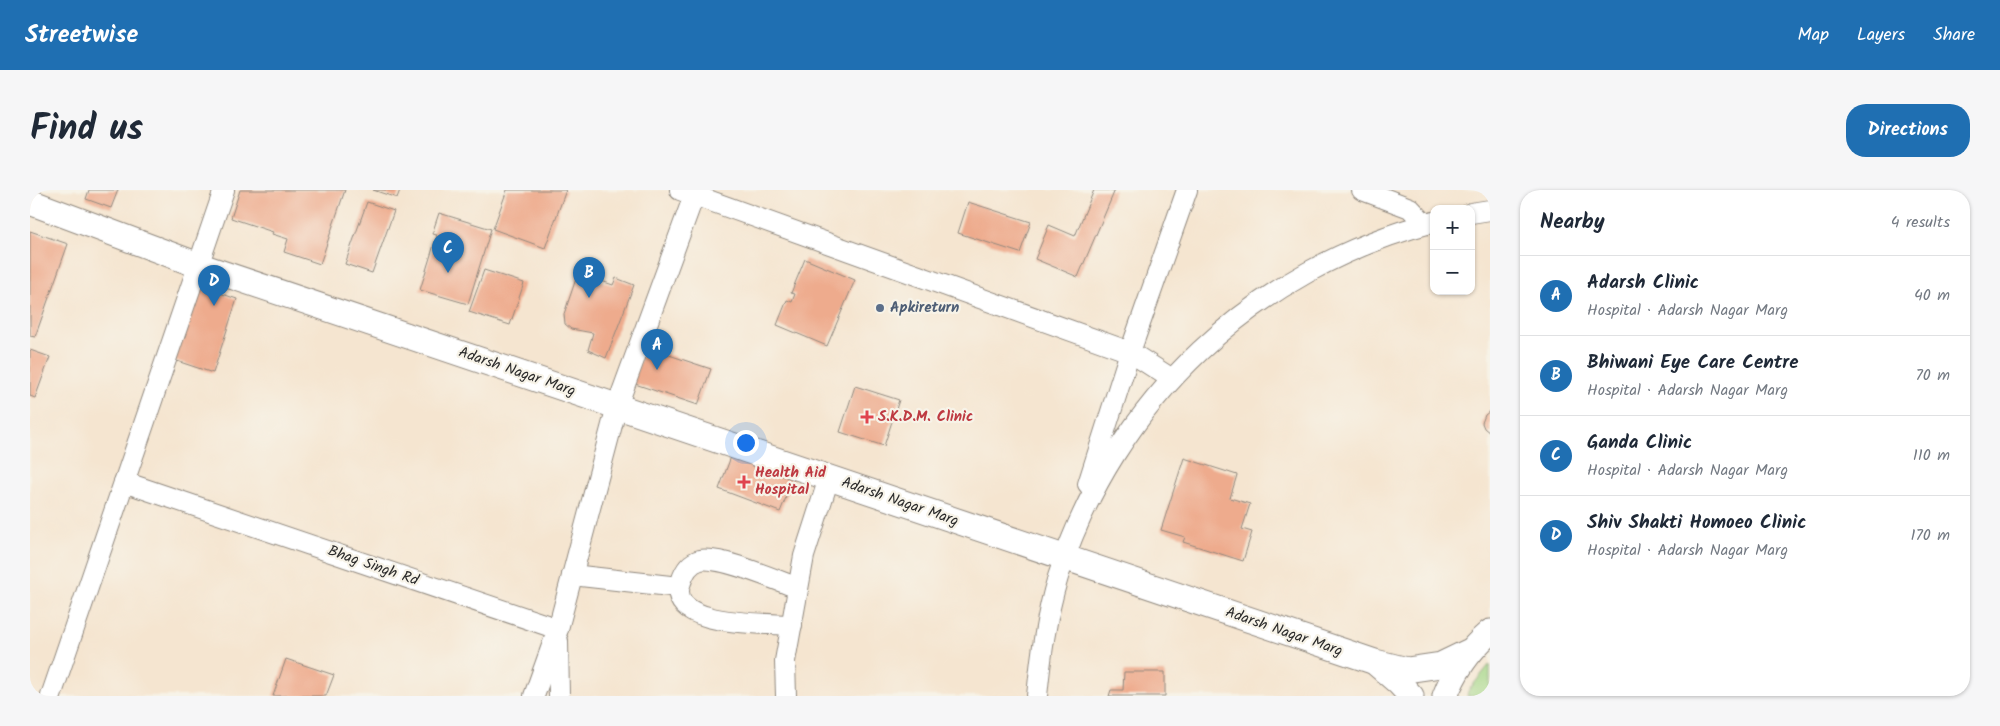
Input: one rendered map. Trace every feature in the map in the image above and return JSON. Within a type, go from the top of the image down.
[{"type":"street","points":[[51,696],[224,190]]},
{"type":"street","points":[[1036,696],[1042,644],[1058,578],[1130,352],[1187,190]]},
{"type":"street","points":[[1362,190],[1410,208],[1429,223]]},
{"type":"street","points":[[534,696],[558,629],[617,406],[690,192],[1130,352],[1172,379]]},
{"type":"street","name":"Adarsh Nagar Marg","points":[[30,202],[198,265],[1375,662],[1408,670],[1441,665],[1468,652]]},
{"type":"street","points":[[1475,212],[1490,210]]},
{"type":"street","points":[[1065,558],[1083,512],[1119,446],[1156,396],[1198,352],[1245,311],[1294,279],[1346,252],[1398,232],[1429,223]]},
{"type":"street","points":[[786,696],[785,661],[804,556],[829,478]]},
{"type":"street","name":"Bhag Singh Rd","points":[[124,482],[558,629]]},
{"type":"street","points":[[792,625],[724,621],[700,615],[685,608],[680,600],[679,587],[690,565],[699,560],[710,560],[723,562],[798,588]]},
{"type":"street","points":[[572,575],[679,587]]},
{"type":"street","points":[[558,629],[560,696]]},
{"type":"street","points":[[1445,696],[1450,681],[1468,652],[1490,632]]},
{"type":"street","points":[[1375,662],[1411,696]]},
{"type":"green space","points":[[1490,664],[1490,696],[1467,696],[1468,691]]},
{"type":"building","points":[[89,190],[118,190],[111,208],[86,199]]},
{"type":"building","points":[[240,190],[345,190],[320,264],[284,252],[288,239],[231,218]]},
{"type":"building","points":[[373,190],[400,190],[397,198]]},
{"type":"building","points":[[507,190],[566,190],[545,248],[493,229]]},
{"type":"building","points":[[1094,190],[1115,190],[1078,277],[1035,259],[1049,225],[1075,236]]},
{"type":"building","points":[[367,202],[394,211],[372,273],[345,264]]},
{"type":"building","points":[[968,202],[1031,222],[1020,253],[958,233]]},
{"type":"building","points":[[439,213],[491,229],[468,304],[420,290],[437,235],[432,234]]},
{"type":"building","points":[[30,231],[68,244],[35,337],[30,336]]},
{"type":"building","points":[[805,259],[855,280],[827,346],[777,325],[787,300],[792,302],[795,294],[791,293]]},
{"type":"building","points":[[484,270],[524,283],[510,325],[469,312]]},
{"type":"building","points":[[578,273],[613,285],[616,278],[634,285],[606,358],[588,350],[593,333],[571,329],[565,324],[564,314]]},
{"type":"building","points":[[196,285],[237,299],[213,373],[171,359]]},
{"type":"building","points":[[645,347],[711,369],[698,405],[632,383]]},
{"type":"building","points":[[30,350],[50,357],[35,398],[30,396]]},
{"type":"building","points":[[855,386],[899,400],[884,446],[840,432]]},
{"type":"building","points":[[1490,411],[1490,433],[1484,428],[1482,423],[1485,415]]},
{"type":"building","points":[[732,454],[794,478],[780,512],[719,489]]},
{"type":"building","points":[[1184,458],[1237,475],[1230,498],[1250,504],[1242,529],[1252,532],[1243,561],[1183,542],[1185,537],[1161,530]]},
{"type":"building","points":[[286,659],[334,675],[326,696],[273,696]]},
{"type":"building","points":[[1124,672],[1165,672],[1165,696],[1109,696],[1111,690],[1123,690]]},
{"type":"place","name":"Ganda Clinic","points":[[448,273]]},
{"type":"place","name":"Bhiwani Eye Care Centre","points":[[589,298]]},
{"type":"place","name":"Shiv Shakti Homoeo Clinic","points":[[214,306]]},
{"type":"place","name":"Apkireturn","points":[[880,308]]},
{"type":"place","name":"Adarsh Clinic","points":[[657,370]]},
{"type":"place","name":"S.K.D.M. Clinic","points":[[867,417]]},
{"type":"place","name":"Health Aid Hospital","points":[[744,482]]}]
